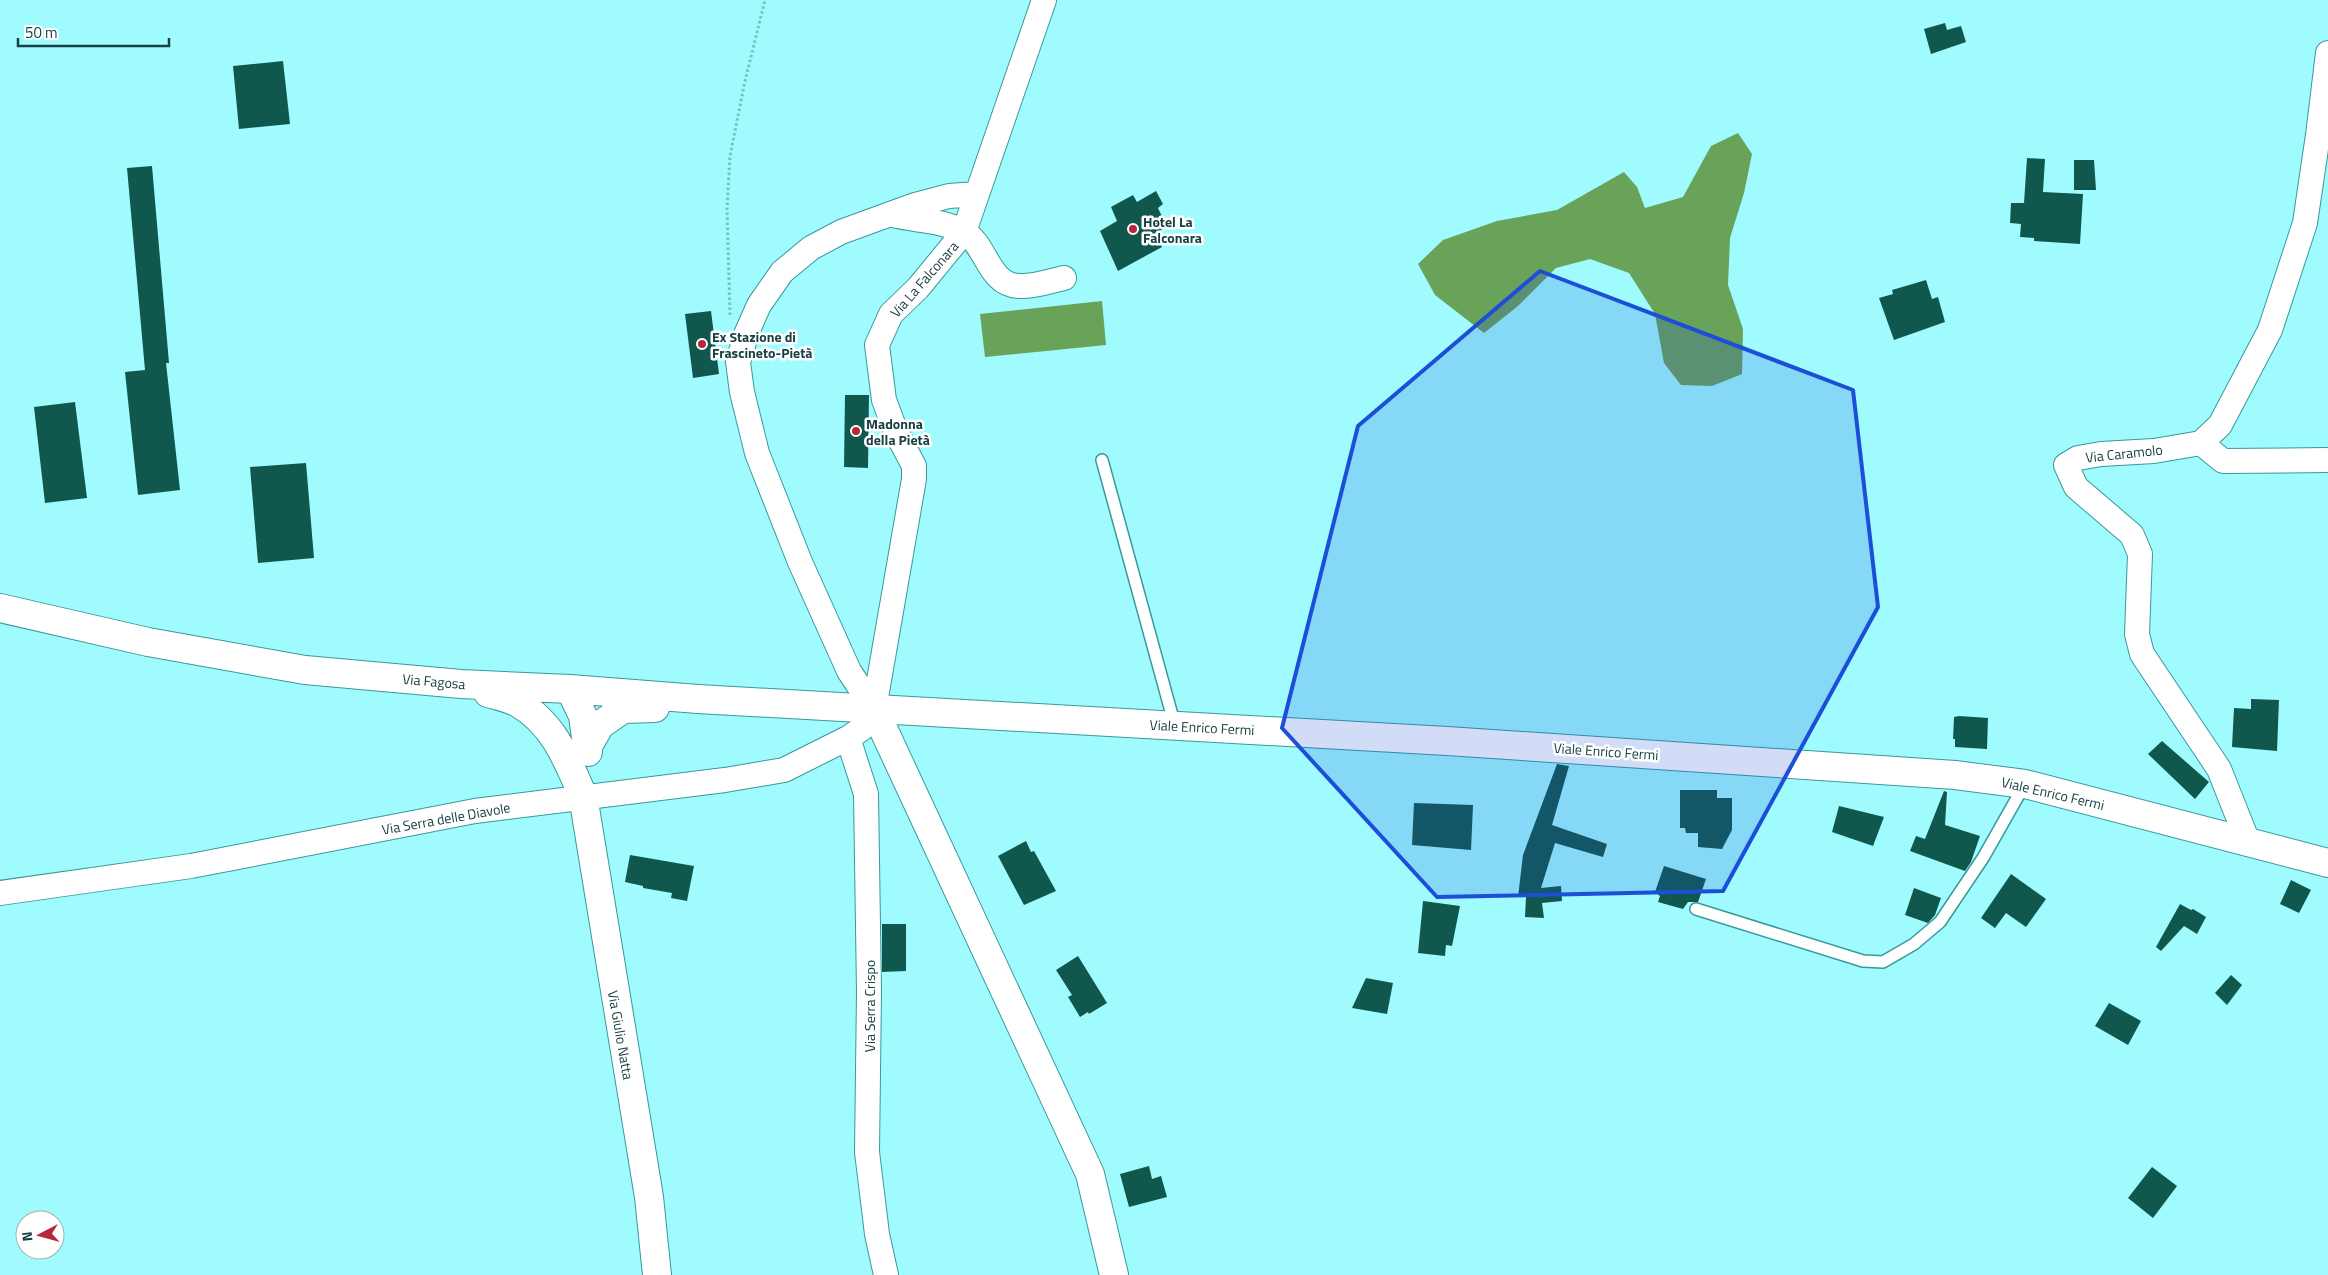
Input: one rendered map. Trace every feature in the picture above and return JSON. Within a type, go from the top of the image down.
[{"type":"main road","name":"Via Fagosa","points":[[0,608],[148,642],[305,670],[461,684],[570,689],[874,710]]},
{"type":"main road","points":[[461,684],[517,702],[576,747]]},
{"type":"main road","points":[[570,689],[583,716],[576,747]]},
{"type":"main road","points":[[576,747],[600,725],[623,709],[658,708],[698,699]]},
{"type":"main road","name":"Viale Enrico Fermi","points":[[874,710],[1447,741],[1955,774],[2025,784],[2328,863]]},
{"type":"main road","points":[[874,710],[1090,1174],[1114,1275]]},
{"type":"main road","name":"Via Giulio Natta","points":[[576,747],[649,1197],[657,1275]]},
{"type":"street","name":"Via La Falconara","points":[[874,710],[914,479],[914,466],[896,432],[884,400],[877,345],[891,314],[918,288],[964,232],[1044,0]]},
{"type":"street","points":[[2328,53],[2305,223],[2270,330],[2220,425],[2201,443],[2224,461],[2328,460]]},
{"type":"street","points":[[874,710],[849,671],[800,562],[757,453],[742,392],[738,362],[747,332],[759,305],[782,272],[811,248],[841,232],[893,215],[915,205],[949,196],[976,194]]},
{"type":"street","points":[[893,215],[912,220],[946,224],[964,232],[981,247],[997,278],[1018,286],[1064,278]]},
{"type":"street","name":"Via Caramolo","points":[[2201,443],[2154,451],[2101,454],[2078,458],[2066,465],[2076,487],[2132,535],[2140,554],[2137,634],[2142,654],[2219,769],[2248,842]]},
{"type":"street","name":"Via Serra delle Diavole","points":[[0,893],[192,866],[475,811],[583,796],[716,781],[784,770],[848,738],[863,728],[874,710]]},
{"type":"street","name":"Via Serra Crispo","points":[[848,738],[866,794],[869,992],[867,1152],[877,1234],[886,1275]]},
{"type":"lane","points":[[1102,460],[1175,726]]},
{"type":"lane","points":[[1696,909],[1863,961],[1883,962],[1914,944],[1940,922],[1983,858],[2025,784]]},
{"type":"path","points":[[730,318],[727,209],[730,156],[745,81],[765,0]]},
{"type":"highlighted area","points":[[1540,271],[1853,390],[1878,607],[1723,891],[1437,897],[1282,728],[1358,426]]},
{"type":"shaded area","points":[[1738,133],[1752,154],[1744,193],[1730,238],[1728,285],[1743,329],[1742,374],[1712,386],[1681,385],[1664,363],[1655,314],[1629,273],[1590,259],[1556,268],[1518,306],[1484,333],[1435,295],[1418,264],[1443,240],[1497,221],[1557,210],[1624,172],[1637,187],[1645,208],[1683,197],[1711,146]]},
{"type":"shaded area","points":[[1102,301],[1106,345],[985,357],[980,314]]},
{"type":"building","points":[[1945,23],[1947,30],[1961,26],[1966,42],[1931,54],[1924,29]]},
{"type":"building","points":[[283,61],[290,124],[239,129],[233,66]]},
{"type":"building","points":[[2027,158],[2045,159],[2043,192],[2083,194],[2080,244],[2034,241],[2034,238],[2020,237],[2021,224],[2010,223],[2011,203],[2024,203]]},
{"type":"building","points":[[2074,160],[2094,160],[2096,190],[2074,190]]},
{"type":"building","points":[[152,166],[169,363],[166,363],[180,490],[138,495],[125,372],[145,370],[127,168]]},
{"type":"building","name":"Hotel La Falconara","points":[[1156,191],[1163,204],[1158,208],[1167,227],[1155,233],[1162,247],[1118,271],[1100,231],[1117,221],[1111,207],[1133,195],[1137,202]]},
{"type":"building","points":[[1926,280],[1932,299],[1938,297],[1945,322],[1894,340],[1879,298],[1893,294],[1892,290]]},
{"type":"building","name":"Ex Stazione di Frascineto-Pietà","points":[[711,311],[719,374],[693,378],[685,314]]},
{"type":"building","name":"Madonna della Pietà","points":[[845,395],[869,395],[868,468],[844,467]]},
{"type":"building","points":[[75,402],[87,498],[45,503],[34,407]]},
{"type":"building","points":[[306,463],[314,558],[258,563],[250,467]]},
{"type":"building","points":[[2251,699],[2279,700],[2277,751],[2232,747],[2234,708],[2251,709]]},
{"type":"building","points":[[1954,717],[1988,718],[1987,749],[1955,747],[1955,739],[1953,739]]},
{"type":"building","points":[[2162,741],[2209,782],[2195,799],[2148,754]]},
{"type":"building","points":[[1557,764],[1569,766],[1552,825],[1607,844],[1603,857],[1555,843],[1541,888],[1561,886],[1562,901],[1542,903],[1544,918],[1525,917],[1526,897],[1518,897],[1523,855]]},
{"type":"building","points":[[1680,790],[1717,790],[1717,798],[1732,798],[1732,830],[1722,849],[1698,847],[1698,833],[1686,833],[1685,828],[1680,828]]},
{"type":"building","points":[[1944,791],[1947,792],[1945,825],[1980,836],[1971,862],[1965,871],[1910,851],[1916,836],[1925,839]]},
{"type":"building","points":[[1414,803],[1473,805],[1471,850],[1412,845]]},
{"type":"building","points":[[1839,806],[1884,817],[1873,846],[1832,832]]},
{"type":"building","points":[[1026,841],[1031,852],[1034,851],[1056,891],[1024,905],[998,856]]},
{"type":"building","points":[[630,855],[694,866],[687,901],[671,898],[672,893],[643,888],[643,886],[625,882]]},
{"type":"building","points":[[1664,866],[1706,879],[1698,902],[1688,902],[1683,909],[1658,902],[1660,896],[1655,892]]},
{"type":"building","points":[[2011,874],[2046,899],[2026,927],[2006,913],[1995,928],[1981,918]]},
{"type":"building","points":[[2291,880],[2311,890],[2299,913],[2280,904]]},
{"type":"building","points":[[1914,888],[1941,898],[1935,915],[1928,923],[1905,915]]},
{"type":"building","points":[[1423,901],[1460,906],[1452,946],[1446,945],[1445,956],[1418,953]]},
{"type":"building","points":[[2180,904],[2206,917],[2197,934],[2184,926],[2161,951],[2156,947]]},
{"type":"building","points":[[882,924],[906,924],[906,971],[882,972]]},
{"type":"building","points":[[1078,956],[1107,1003],[1080,1017],[1068,997],[1072,995],[1056,970]]},
{"type":"building","points":[[2231,975],[2242,985],[2227,1005],[2215,993]]},
{"type":"building","points":[[1366,978],[1393,983],[1387,1014],[1352,1008]]},
{"type":"building","points":[[2109,1003],[2141,1021],[2128,1045],[2095,1026]]},
{"type":"building","points":[[1149,1166],[1152,1179],[1161,1176],[1167,1197],[1129,1207],[1120,1174]]},
{"type":"building","points":[[2152,1167],[2177,1186],[2153,1218],[2128,1198]]},
{"type":"place","name":"Hotel La Falconara","points":[[1133,229]]},
{"type":"place","name":"Ex Stazione di Frascineto-Pietà","points":[[702,344]]},
{"type":"place","name":"Madonna della Pietà","points":[[856,431]]}]
